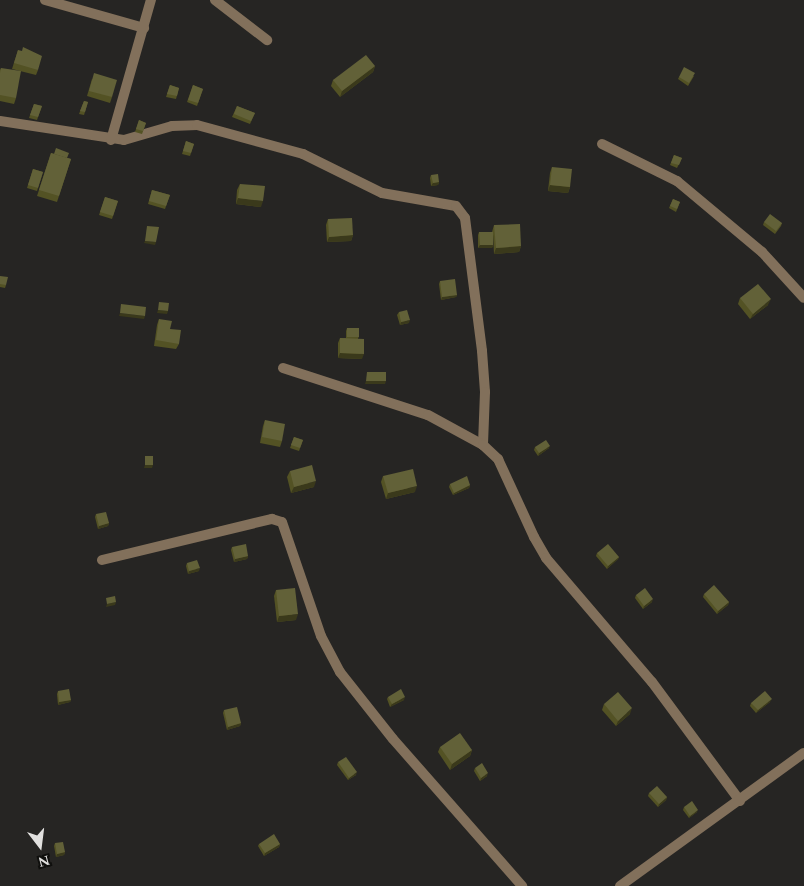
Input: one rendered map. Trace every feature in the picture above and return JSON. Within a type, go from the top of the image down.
[{"type":"street","points":[[45,0],[144,28]]},
{"type":"street","points":[[111,140],[151,0]]},
{"type":"street","points":[[214,0],[267,40]]},
{"type":"street","points":[[0,121],[111,140],[137,139],[186,124],[197,126],[303,154],[382,193],[456,206],[465,218],[482,351],[485,392],[483,445]]},
{"type":"street","points":[[602,144],[677,181],[762,252],[804,298]]},
{"type":"street","points":[[283,368],[428,416],[483,445],[498,459],[534,537],[546,558],[652,682],[740,801]]},
{"type":"street","points":[[102,560],[272,518],[282,522],[322,636],[340,672],[393,739],[522,886]]},
{"type":"street","points":[[620,886],[804,753]]},
{"type":"building","points":[[23,47],[42,56],[38,70],[14,63],[18,50],[22,51]]},
{"type":"building","points":[[366,55],[375,66],[342,91],[333,80]]},
{"type":"building","points":[[684,67],[695,73],[689,83],[679,77]]},
{"type":"building","points":[[1,68],[21,71],[16,98],[0,95]]},
{"type":"building","points":[[94,73],[117,80],[112,97],[89,91]]},
{"type":"building","points":[[170,85],[179,88],[177,96],[167,94]]},
{"type":"building","points":[[193,85],[203,89],[198,103],[188,100]]},
{"type":"building","points":[[84,101],[88,102],[85,112],[80,111]]},
{"type":"building","points":[[34,104],[42,106],[38,117],[30,115]]},
{"type":"building","points":[[237,106],[255,113],[251,121],[234,114]]},
{"type":"building","points":[[139,120],[146,123],[143,131],[136,129]]},
{"type":"building","points":[[186,141],[194,144],[191,153],[183,151]]},
{"type":"building","points":[[56,148],[69,153],[67,158],[54,154]]},
{"type":"building","points":[[51,153],[71,159],[59,196],[39,190]]},
{"type":"building","points":[[674,155],[682,158],[679,165],[671,163]]},
{"type":"building","points":[[552,167],[572,169],[570,187],[550,185]]},
{"type":"building","points":[[33,169],[43,172],[38,188],[28,185]]},
{"type":"building","points":[[438,174],[439,182],[433,183],[431,175]]},
{"type":"building","points":[[240,184],[265,186],[263,201],[238,198]]},
{"type":"building","points":[[152,190],[170,195],[166,206],[149,201]]},
{"type":"building","points":[[105,197],[118,201],[113,216],[100,212]]},
{"type":"building","points":[[673,199],[680,202],[677,209],[670,206]]},
{"type":"building","points":[[770,214],[782,223],[776,231],[764,222]]},
{"type":"building","points":[[352,218],[353,235],[329,237],[328,219]]},
{"type":"building","points":[[520,224],[521,246],[496,248],[494,225]]},
{"type":"building","points":[[147,226],[159,227],[156,242],[145,241]]},
{"type":"building","points":[[479,232],[493,232],[493,245],[480,245]]},
{"type":"building","points":[[0,276],[8,277],[6,285],[0,284]]},
{"type":"building","points":[[455,279],[457,295],[442,297],[440,281]]},
{"type":"building","points":[[758,284],[771,299],[753,314],[740,298]]},
{"type":"building","points":[[159,302],[169,303],[168,311],[158,310]]},
{"type":"building","points":[[121,304],[146,307],[145,316],[120,313]]},
{"type":"building","points":[[407,310],[410,320],[401,322],[399,312]]},
{"type":"building","points":[[159,319],[172,321],[170,329],[181,330],[179,344],[156,340]]},
{"type":"building","points":[[347,328],[359,328],[359,337],[347,337]]},
{"type":"building","points":[[340,338],[364,339],[364,354],[340,353]]},
{"type":"building","points":[[367,372],[386,372],[386,381],[366,381]]},
{"type":"building","points":[[265,420],[285,424],[282,441],[262,437]]},
{"type":"building","points":[[294,437],[303,440],[300,448],[291,445]]},
{"type":"building","points":[[546,440],[550,446],[539,453],[535,447]]},
{"type":"building","points":[[145,456],[153,456],[153,465],[145,465]]},
{"type":"building","points":[[312,465],[316,481],[294,487],[290,471]]},
{"type":"building","points":[[413,469],[417,486],[388,493],[383,476]]},
{"type":"building","points":[[467,476],[470,485],[454,493],[450,484]]},
{"type":"building","points":[[106,512],[109,523],[99,526],[96,514]]},
{"type":"building","points":[[246,544],[248,556],[235,559],[232,547]]},
{"type":"building","points":[[608,544],[619,557],[608,566],[597,553]]},
{"type":"building","points":[[197,560],[200,568],[189,571],[187,563]]},
{"type":"building","points":[[714,585],[729,602],[718,611],[704,594]]},
{"type":"building","points":[[295,588],[298,614],[279,616],[276,590]]},
{"type":"building","points":[[645,588],[653,599],[644,606],[636,595]]},
{"type":"building","points":[[115,596],[116,602],[107,604],[106,598]]},
{"type":"building","points":[[69,689],[71,700],[59,702],[58,691]]},
{"type":"building","points":[[401,689],[405,697],[392,704],[388,697]]},
{"type":"building","points":[[765,691],[772,699],[758,710],[751,703]]},
{"type":"building","points":[[618,692],[632,708],[618,721],[604,704]]},
{"type":"building","points":[[237,707],[241,723],[228,727],[224,710]]},
{"type":"building","points":[[460,733],[472,750],[452,764],[440,747]]},
{"type":"building","points":[[346,757],[357,772],[349,778],[338,762]]},
{"type":"building","points":[[482,763],[488,773],[481,778],[475,768]]},
{"type":"building","points":[[657,786],[667,797],[659,804],[649,793]]},
{"type":"building","points":[[692,801],[698,810],[690,816],[684,807]]},
{"type":"building","points":[[274,834],[280,844],[265,853],[259,844]]},
{"type":"building","points":[[63,842],[65,852],[57,854],[55,843]]}]
